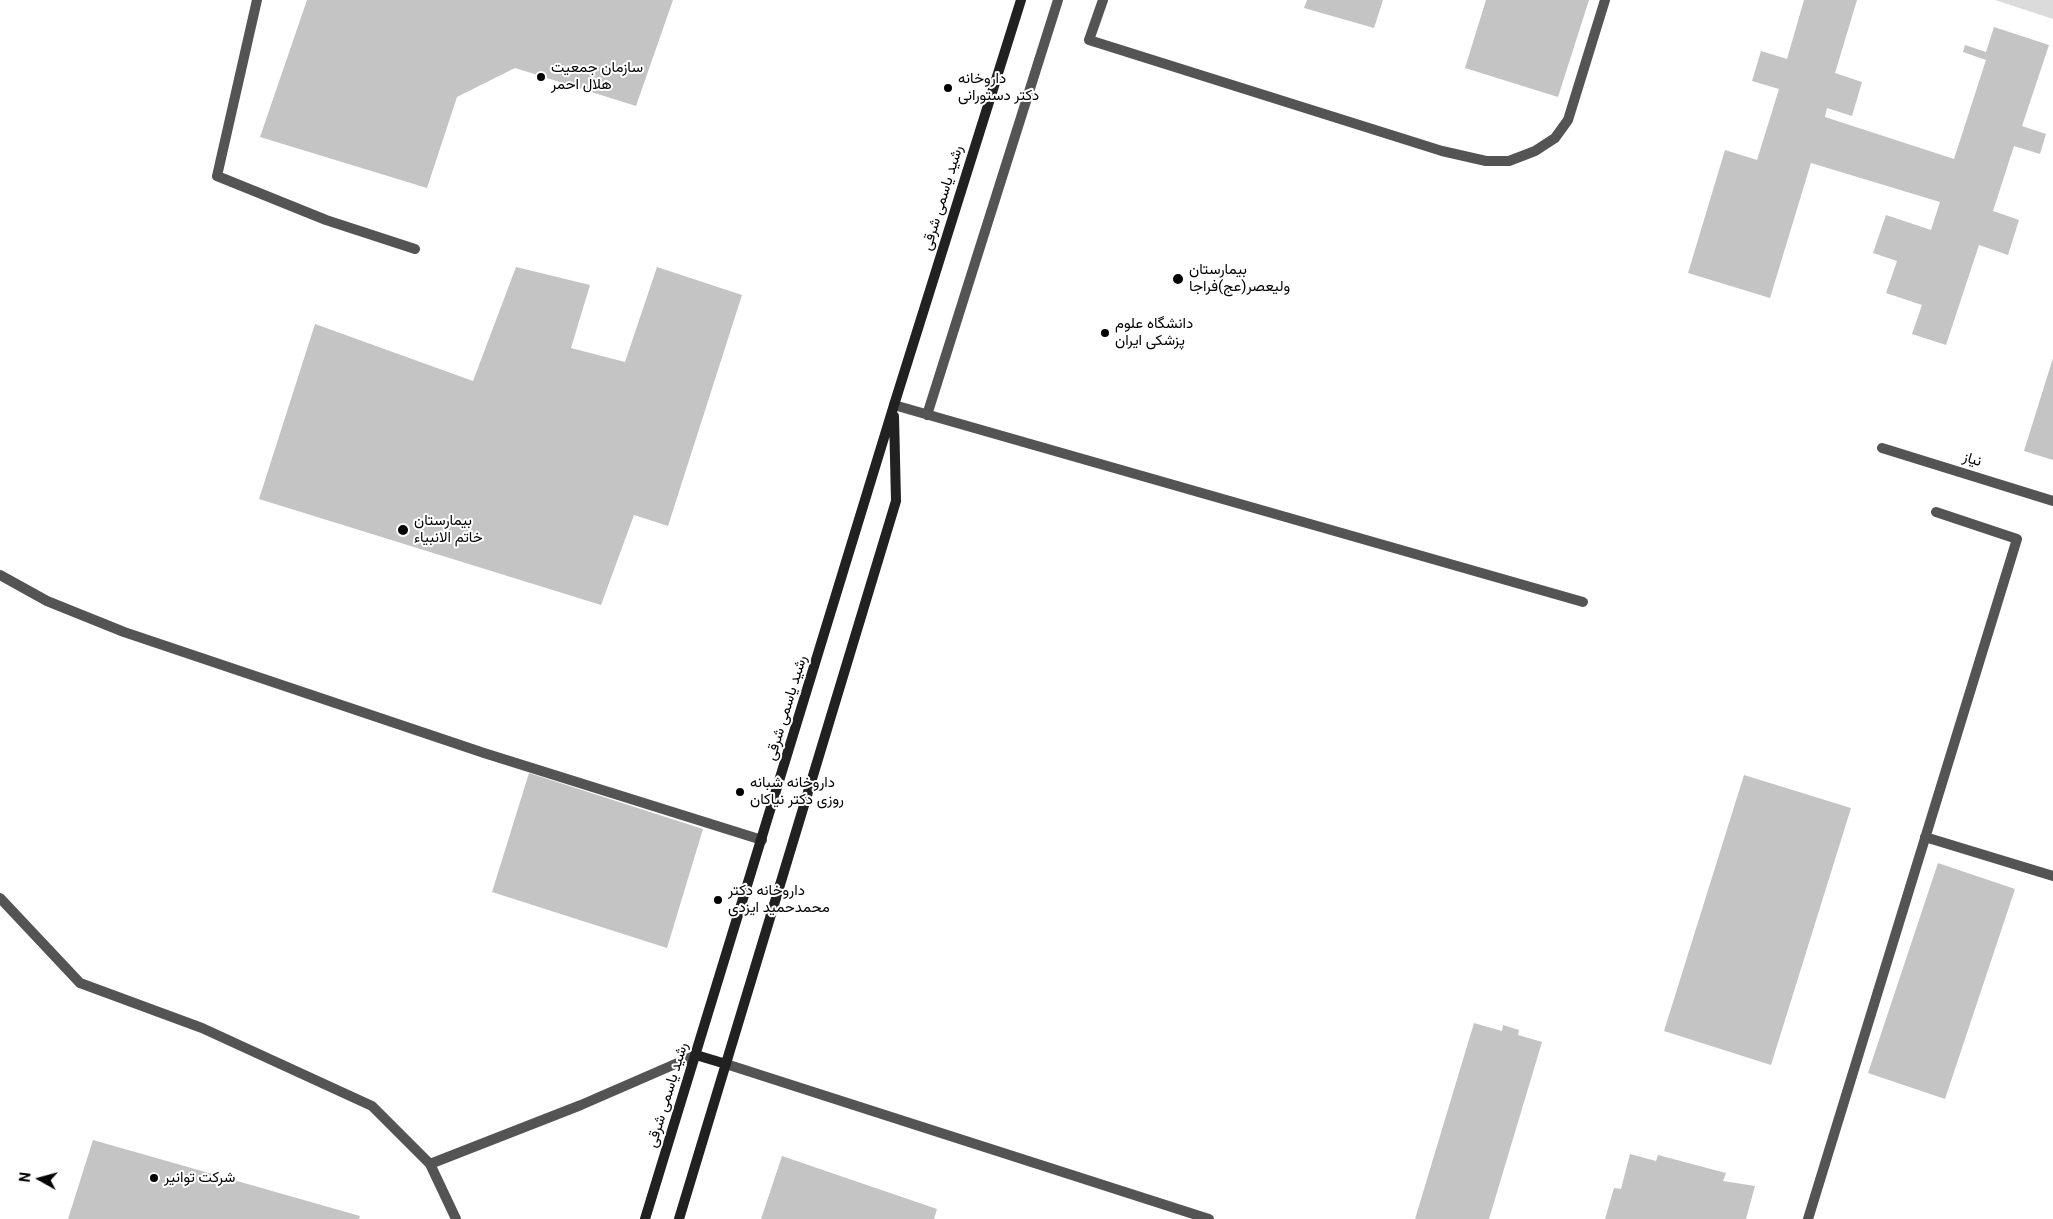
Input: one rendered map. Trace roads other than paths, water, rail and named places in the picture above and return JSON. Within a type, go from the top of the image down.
[{"type":"street","name":"رشید یاسمی شرقی","points":[[645,1219],[894,405],[1021,0]]},
{"type":"street","name":"رشید یاسمی شرقی","points":[[679,1219],[896,500],[894,405]]},
{"type":"street","points":[[696,1055],[726,1064]]},
{"type":"lane","points":[[257,0],[217,176],[326,220],[415,249]]},
{"type":"lane","points":[[927,415],[1058,0]]},
{"type":"lane","points":[[1103,0],[1090,40],[1442,151],[1486,162],[1509,161],[1534,151],[1555,138],[1568,120],[1605,0]]},
{"type":"lane","points":[[894,405],[1583,602]]},
{"type":"lane","name":"نیاز","points":[[1882,448],[2053,501]]},
{"type":"lane","points":[[1808,1219],[2017,539],[1936,512]]},
{"type":"lane","points":[[0,575],[47,602],[124,632],[484,753],[762,840]]},
{"type":"lane","points":[[1925,836],[2053,876]]},
{"type":"lane","points":[[0,898],[80,983],[202,1028],[372,1106],[430,1164],[456,1219]]},
{"type":"lane","points":[[430,1164],[581,1105],[696,1055]]},
{"type":"lane","points":[[726,1064],[1209,1219]]},
{"type":"place","name":"سازمان جمعیت هلال احمر","points":[[541,77]]},
{"type":"place","name":"داروخانه دکتر دستورانی","points":[[948,88]]},
{"type":"place","name":"بیمارستان ولیعصر(عج)فراجا","points":[[1178,279]]},
{"type":"place","name":"دانشگاه علوم پزشکی ایران","points":[[1105,333]]},
{"type":"place","name":"بیمارستان خاتم الانبیاء","points":[[403,530]]},
{"type":"place","name":"داروخانه شبانه روزی دکتر نیاکان","points":[[740,792]]},
{"type":"place","name":"داروخانه دکتر محمدحمید ایزدی","points":[[718,900]]},
{"type":"place","name":"شرکت توانیر","points":[[154,1178]]}]
